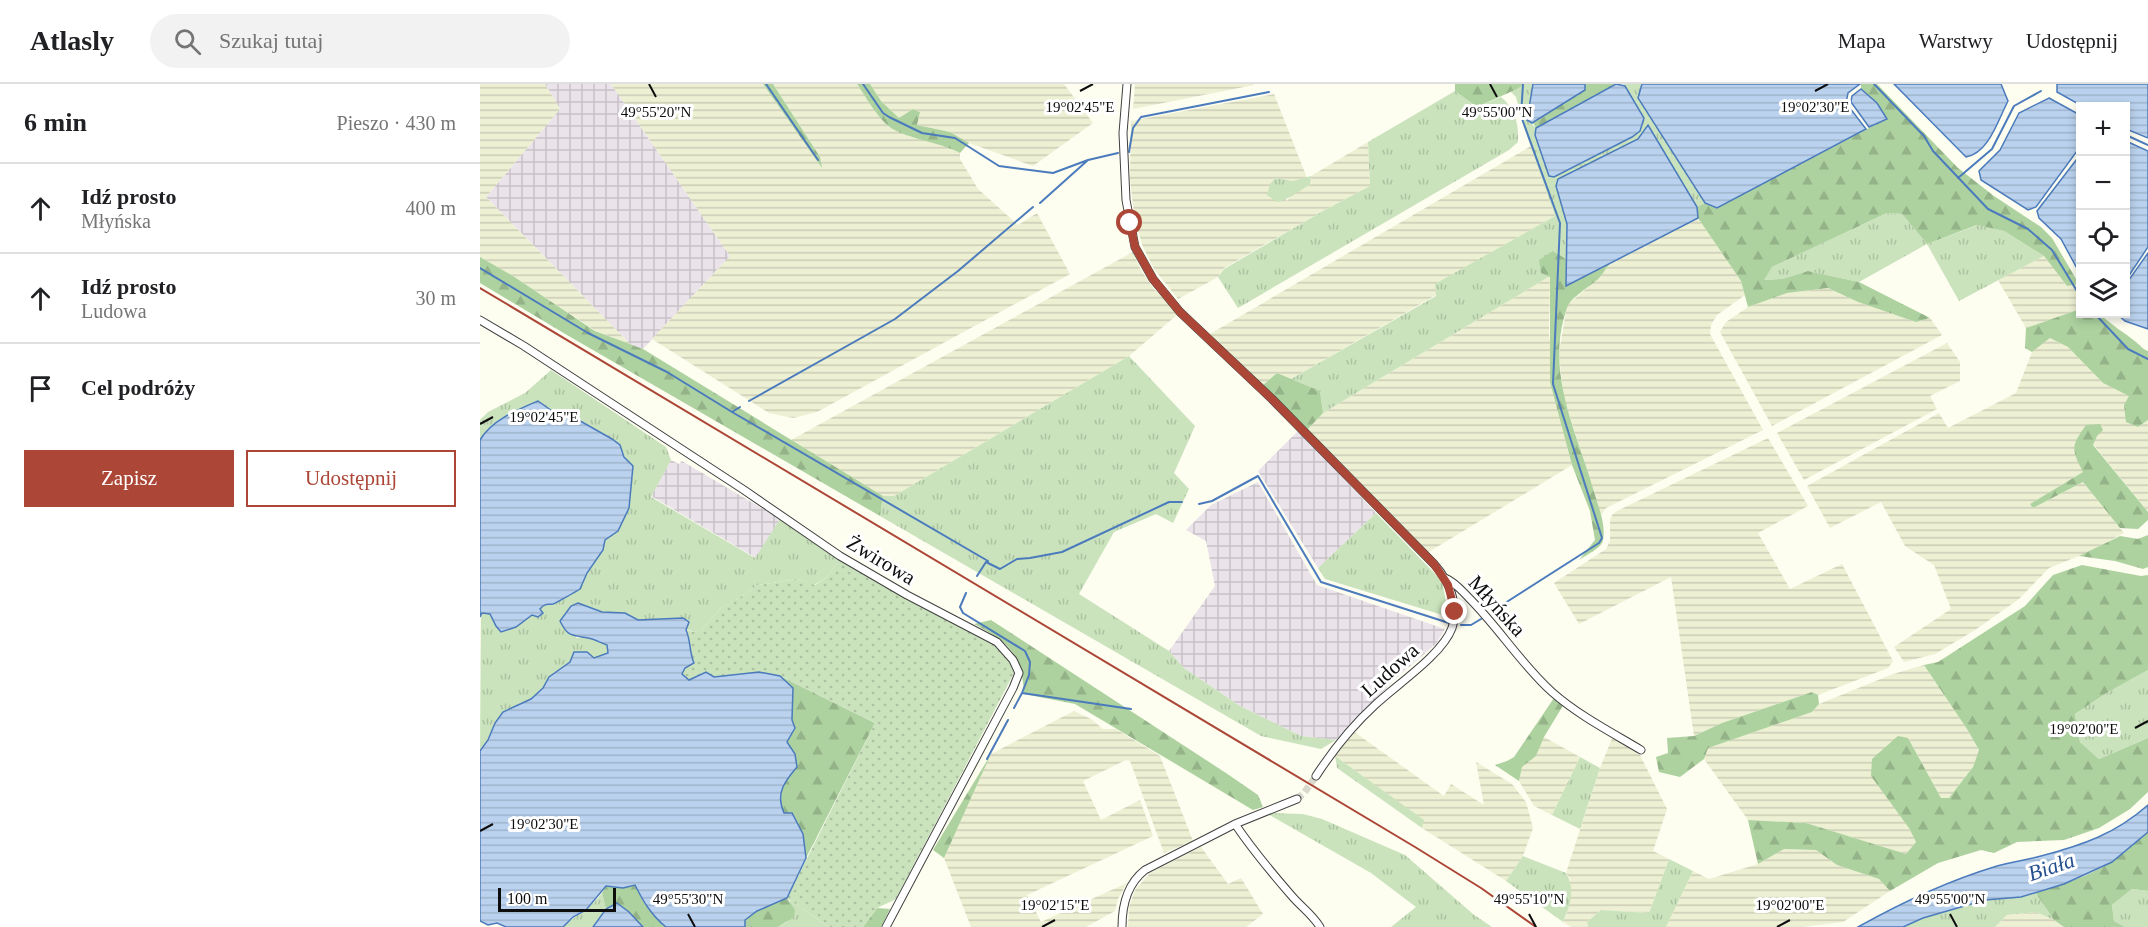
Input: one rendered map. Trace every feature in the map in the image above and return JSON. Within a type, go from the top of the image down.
[{"type":"street","name":"Młyńska","points":[[1127,84],[1123,133],[1126,200],[1135,247],[1153,279],[1180,312],[1328,456],[1445,578],[1452,581],[1481,610],[1530,670],[1553,693],[1641,750]]},
{"type":"street","name":"Żwirowa","points":[[480,320],[524,346],[715,471],[840,556],[907,595],[997,642],[1013,660],[1019,673],[1013,688],[886,927]]},
{"type":"street","name":"Ludowa","points":[[1316,776],[1336,748],[1363,717],[1434,653],[1449,634],[1455,612],[1453,598],[1445,578]]},
{"type":"street","points":[[1122,927],[1126,898],[1138,875],[1162,860],[1234,824],[1297,799]]},
{"type":"street","points":[[1234,824],[1293,897],[1313,915],[1320,927]]},
{"type":"shaded area","points":[[545,84],[611,84],[730,256],[643,349],[631,345],[486,197],[560,109]]},
{"type":"shaded area","points":[[1299,430],[1376,513],[1318,568],[1258,471]]},
{"type":"shaded area","points":[[671,460],[679,464],[682,461],[780,519],[756,558],[651,496]]},
{"type":"shaded area","points":[[1258,482],[1317,585],[1445,629],[1436,644],[1395,679],[1336,740],[1301,736],[1240,706],[1184,668],[1169,651],[1215,586],[1206,541],[1186,530],[1211,505]]},
{"type":"green space","points":[[480,84],[545,84],[560,109],[486,197],[631,345],[596,331],[480,257]]},
{"type":"green space","points":[[611,84],[763,84],[821,166],[820,157],[773,84],[857,84],[886,124],[912,137],[947,145],[960,153],[960,159],[978,189],[1018,225],[1037,213],[1070,274],[817,412],[793,418],[769,413],[652,339],[730,256]]},
{"type":"green space","points":[[763,84],[773,84],[820,157],[822,168]]},
{"type":"green space","points":[[857,84],[870,84],[881,101],[899,118],[913,109],[920,112],[917,125],[950,132],[969,143],[960,153],[901,133],[885,123]]},
{"type":"green space","points":[[870,84],[1064,84],[1093,123],[1033,166],[969,143],[950,132],[917,125],[920,112],[913,109],[899,118],[881,101]]},
{"type":"green space","points":[[1135,84],[1253,84],[1254,85],[1133,109]]},
{"type":"green space","points":[[1455,84],[1524,84],[1477,107],[1455,91]]},
{"type":"green space","points":[[1524,84],[1533,84],[1527,120],[1536,128],[1535,135],[1554,177],[1640,131],[1624,84],[1642,84],[1638,98],[1705,203],[1697,207],[1648,125],[1638,139],[1558,179],[1556,186],[1567,224],[1566,259],[1553,251],[1550,276],[1323,413],[1320,391],[1291,379],[1436,296],[1435,284],[1555,216],[1516,97],[1511,92]]},
{"type":"green space","points":[[1585,84],[1616,84],[1536,128],[1533,123],[1584,91]]},
{"type":"green space","points":[[1861,84],[1877,84],[1958,168],[1994,196],[2041,227],[2052,238],[2076,279],[2076,284],[2067,286],[2044,256],[2004,231],[1977,225],[1927,244],[1902,214],[1887,213],[1772,267],[1764,280],[1782,279],[1808,271],[1859,282],[1930,318],[1916,322],[1858,302],[1828,288],[1787,293],[1748,307],[1741,281],[1698,218],[1697,207],[1705,203],[1717,208],[1886,119],[1877,103],[1861,89]]},
{"type":"green space","points":[[1455,91],[1477,107],[1501,97],[1506,101],[1515,117],[1518,142],[1509,150],[1238,308],[1218,277],[1224,269],[1370,186],[1368,142]]},
{"type":"green space","points":[[1274,94],[1307,178],[1293,181],[1276,178],[1287,201],[1293,193],[1310,185],[1311,176],[1368,142],[1370,186],[1224,268],[1218,277],[1178,299],[1154,269],[1143,247],[1135,221],[1130,180],[1131,121]]},
{"type":"green space","points":[[1531,146],[1555,216],[1436,284],[1436,295],[1291,379],[1277,373],[1262,386],[1210,334]]},
{"type":"green space","points":[[1311,176],[1310,185],[1286,199],[1277,202],[1267,195],[1270,184],[1276,178],[1293,181]]},
{"type":"green space","points":[[1887,213],[1902,214],[1927,244],[1859,282],[1808,271],[1782,279],[1763,280],[1772,267]]},
{"type":"green space","points":[[1698,218],[1741,281],[1745,295],[1717,315],[1711,325],[1710,334],[1763,430],[1606,508],[1601,515],[1563,395],[1559,353],[1567,305],[1599,278],[1611,262]]},
{"type":"green space","points":[[1978,225],[2004,231],[2044,256],[1959,301],[1927,244]]},
{"type":"green space","points":[[1553,251],[1566,259],[1566,285],[1611,262],[1600,277],[1569,304],[1561,332],[1559,356],[1566,403],[1604,529],[1600,546],[1579,560],[1595,540],[1590,511],[1572,465],[1550,382],[1550,277],[1541,273],[1539,260]]},
{"type":"green space","points":[[1133,252],[1153,288],[1178,314],[1129,356],[894,496],[883,496],[791,440]]},
{"type":"green space","points":[[2044,256],[2067,286],[2076,284],[2076,310],[2026,328],[1998,280]]},
{"type":"green space","points":[[480,257],[513,276],[595,331],[643,349],[883,496],[880,516],[480,283]]},
{"type":"green space","points":[[1550,276],[1549,335],[1563,429],[1572,465],[1427,553],[1307,430],[1323,413]]},
{"type":"green space","points":[[1828,288],[1858,302],[1916,322],[1930,318],[1942,335],[1772,426],[1720,332],[1726,322],[1748,307],[1787,293]]},
{"type":"green space","points":[[2076,310],[2076,318],[2104,318],[2148,351],[2148,420],[2138,427],[2126,422],[2124,405],[2129,396],[2103,383],[2068,347],[2050,338],[2032,352],[2025,348],[2026,328]]},
{"type":"green space","points":[[2050,338],[2068,347],[2103,383],[2130,396],[2138,427],[2148,420],[2148,512],[2093,444],[2100,424],[2083,472],[2030,504],[2033,508],[2083,482],[2124,533],[2084,554],[2049,568],[2019,599],[1975,630],[1935,654],[1904,662],[1894,647],[1951,609],[1934,565],[1905,546],[1881,502],[1830,528],[1807,486],[1939,413],[1948,428],[2016,393],[2032,352]]},
{"type":"green space","points":[[1947,343],[1960,362],[1960,381],[1930,396],[1937,409],[1804,480],[1777,433]]},
{"type":"green space","points":[[1129,356],[1195,426],[1174,473],[1189,489],[1173,523],[1156,514],[1114,532],[1079,594],[1169,651],[1184,668],[1240,706],[1301,736],[1336,740],[1321,749],[1261,736],[880,516],[883,496],[894,496]]},
{"type":"green space","points":[[551,370],[666,447],[671,460],[651,497],[755,558],[780,519],[839,560],[827,577],[814,585],[797,579],[758,585],[722,607],[701,630],[694,632],[660,620],[638,620],[625,613],[602,612],[578,603],[576,638],[588,638],[607,645],[608,653],[601,657],[570,662],[549,677],[543,688],[531,699],[503,712],[480,751],[481,613],[490,614],[496,626],[516,627],[532,615],[538,617],[544,605],[553,604],[580,589],[587,573],[603,550],[605,540],[618,531],[633,475],[620,445],[575,418],[555,413],[538,401],[483,435],[480,440],[480,420],[488,412],[525,393]]},
{"type":"green space","points":[[1277,373],[1320,391],[1323,413],[1307,430],[1262,386]]},
{"type":"green space","points":[[2100,424],[2103,430],[2093,445],[2148,512],[2148,520],[2138,529],[2120,528],[2083,482],[2033,508],[2030,504],[2083,472],[2076,458],[2075,443],[2086,425]]},
{"type":"green space","points":[[1768,438],[1808,506],[1758,533],[1790,589],[1842,564],[1893,661],[1888,668],[1818,695],[1812,692],[1722,723],[1694,736],[1671,577],[1579,624],[1554,583],[1606,549],[1610,541],[1610,520],[1617,511]]},
{"type":"green space","points":[[1376,513],[1442,581],[1449,617],[1325,579],[1318,568]]},
{"type":"green space","points":[[2148,535],[2148,567],[2143,569],[2115,561],[2079,556],[2120,536],[2138,539]]},
{"type":"green space","points":[[839,560],[994,645],[1009,661],[1014,673],[896,899],[877,908],[863,927],[829,927],[787,898],[875,723],[780,676],[759,672],[714,677],[706,672],[690,680],[682,674],[684,668],[694,663],[686,630],[694,632],[701,630],[722,607],[758,585],[797,579],[815,585],[827,577]]},
{"type":"green space","points":[[2082,565],[2141,576],[2148,575],[2148,670],[2075,714],[2080,742],[2099,759],[2148,738],[2148,792],[2130,809],[2099,828],[2064,840],[2017,842],[1994,853],[1981,850],[1938,863],[1890,891],[1879,879],[1837,865],[1816,850],[1784,849],[1758,864],[1748,820],[1806,823],[1906,854],[1916,842],[1909,828],[1871,776],[1872,759],[1898,736],[1908,738],[1941,798],[1949,798],[1973,767],[1979,750],[1924,665],[1938,662],[2025,606],[2053,575]]},
{"type":"green space","points":[[991,620],[1258,795],[1263,807],[1253,810],[1075,704],[1024,694],[1017,659],[1005,644],[974,624]]},
{"type":"green space","points":[[1924,665],[1979,750],[1973,767],[1949,798],[1941,798],[1908,738],[1909,828],[1916,842],[1906,854],[1806,823],[1748,820],[1704,759],[1707,748],[1812,712],[1819,704],[1893,674]]},
{"type":"green space","points":[[2148,670],[2148,738],[2099,759],[2080,742],[2075,714]]},
{"type":"green space","points":[[780,676],[875,723],[806,858],[803,834],[792,813],[784,813],[782,806],[782,791],[795,754],[787,742],[795,728],[792,720],[793,688]]},
{"type":"green space","points":[[1812,692],[1818,695],[1819,704],[1812,712],[1708,748],[1704,759],[1680,777],[1659,772],[1656,757],[1668,753],[1667,738],[1694,736],[1722,723]]},
{"type":"green space","points":[[1554,698],[1564,704],[1544,737],[1536,756],[1522,767],[1519,781],[1495,765],[1514,757]]},
{"type":"green space","points":[[1074,711],[1091,719],[1103,729],[1116,729],[1160,756],[1193,841],[1164,853],[1130,761],[1126,760],[1083,781],[1101,820],[1140,800],[1153,836],[1027,895],[1041,922],[1127,883],[1118,899],[1115,911],[1086,927],[971,927],[944,858],[991,754]]},
{"type":"green space","points":[[1353,731],[1444,796],[1451,784],[1484,805],[1476,762],[1512,784],[1526,802],[1533,828],[1523,856],[1506,881],[1422,828],[1423,820],[1335,756]]},
{"type":"green space","points":[[1613,736],[1638,751],[1667,809],[1653,851],[1669,859],[1649,913],[1601,910],[1587,922],[1588,927],[1571,927],[1563,922],[1567,913],[1570,879],[1566,873],[1600,768]]},
{"type":"green space","points":[[1544,737],[1580,757],[1552,815],[1534,806],[1519,781],[1522,767],[1536,756]]},
{"type":"green space","points":[[991,754],[944,858],[933,850]]},
{"type":"green space","points":[[1335,756],[1424,820],[1422,828],[1337,768]]},
{"type":"green space","points":[[1580,757],[1600,768],[1580,829],[1552,815]]},
{"type":"green space","points":[[1266,813],[1303,814],[1322,819],[1405,855],[1473,914],[1492,927],[1391,927],[1416,907],[1371,873]]},
{"type":"green space","points":[[2148,832],[2148,891],[2132,889],[2112,905],[2114,921],[2125,927],[2064,927],[2054,920],[2035,892],[2093,872],[2121,855]]},
{"type":"green space","points":[[1201,847],[1228,884],[1241,878],[1263,914],[1246,927],[1128,927],[1129,907],[1135,890],[1150,873]]},
{"type":"green space","points":[[1784,849],[1816,850],[1837,865],[1879,879],[1890,891],[1843,922],[1802,927],[1666,927],[1693,871],[1709,879],[1758,864]]},
{"type":"green space","points":[[1523,856],[1566,873],[1571,891],[1570,904],[1563,922],[1506,881]]},
{"type":"green space","points":[[1669,859],[1693,871],[1666,927],[1588,927],[1587,922],[1601,910],[1649,913]]},
{"type":"green space","points":[[635,885],[648,908],[666,927],[643,927],[618,904],[606,909],[602,893],[606,886],[623,888]]},
{"type":"green space","points":[[2132,889],[2148,891],[2148,927],[2125,927],[2114,921],[2112,905]]},
{"type":"green space","points":[[2035,892],[2054,920],[2036,912],[2007,915],[1995,927],[1903,927],[1963,905]]},
{"type":"green space","points":[[602,893],[606,909],[593,927],[563,927],[588,907]]},
{"type":"green space","points":[[787,898],[829,927],[778,927],[787,922],[790,901]]},
{"type":"green space","points":[[787,898],[795,910],[794,917],[778,927],[745,927],[745,920],[757,911]]},
{"type":"green space","points":[[877,908],[890,909],[881,927],[863,927]]},
{"type":"green space","points":[[2036,912],[2064,927],[1995,927],[2007,915]]},
{"type":"water","points":[[1533,84],[1585,84],[1585,90],[1532,123],[1527,120]]},
{"type":"water","points":[[1616,84],[1625,86],[1644,118],[1640,131],[1554,177],[1549,176],[1535,135],[1536,128]]},
{"type":"water","points":[[1642,84],[1860,84],[1848,93],[1846,103],[1866,129],[1717,208],[1705,203],[1638,98]]},
{"type":"water","points":[[1894,84],[2001,84],[2008,101],[1987,143],[1974,154],[1966,157]]},
{"type":"water","points":[[2057,84],[2148,84],[2148,138],[2130,131],[2130,102],[2076,103],[2057,92]]},
{"type":"water","points":[[1861,89],[1877,103],[1887,119],[1869,127],[1851,102],[1852,96]]},
{"type":"water","points":[[2049,98],[2076,113],[2076,152],[2036,207],[2028,210],[1981,180],[1979,171],[2000,150],[2019,113]]},
{"type":"water","points":[[1648,125],[1697,207],[1698,218],[1566,286],[1567,224],[1556,186],[1558,179],[1638,139]]},
{"type":"water","points":[[2130,143],[2148,151],[2148,247],[2130,274]]},
{"type":"water","points":[[2076,160],[2076,267],[2061,239],[2039,218],[2037,211]]},
{"type":"water","points":[[2148,253],[2148,329],[2122,318],[2130,318],[2130,278]]},
{"type":"water","points":[[538,401],[555,413],[575,418],[620,445],[624,457],[633,466],[629,508],[618,531],[605,540],[603,550],[587,573],[580,589],[553,604],[543,606],[540,609],[543,613],[538,617],[532,615],[516,627],[501,632],[490,614],[482,613],[480,617],[480,440],[498,421]]},
{"type":"water","points":[[578,603],[602,612],[625,613],[638,620],[683,618],[689,622],[686,630],[694,663],[685,668],[682,674],[689,680],[706,672],[714,677],[759,672],[780,676],[793,688],[792,720],[795,728],[787,742],[795,754],[797,767],[785,782],[781,793],[781,806],[784,813],[792,813],[803,834],[806,858],[787,898],[757,911],[745,920],[745,927],[666,927],[648,908],[635,885],[623,888],[606,886],[586,910],[573,917],[563,927],[506,927],[497,923],[488,925],[480,921],[480,751],[503,712],[531,699],[543,688],[549,677],[570,662],[574,652],[587,652],[594,658],[608,653],[607,645],[565,630],[560,621],[571,606]]},
{"type":"water","name":"Biała","points":[[2148,805],[2148,832],[2112,862],[2064,884],[2021,897],[1985,900],[1923,918],[1903,927],[1858,927],[1908,901],[1962,878],[1997,866],[2085,843],[2123,824]]},
{"type":"water","points":[[617,903],[643,927],[593,927],[606,909]]},
{"type":"waterway","points":[[766,84],[818,160]]},
{"type":"waterway","points":[[863,84],[883,113],[889,117],[922,133],[955,138],[999,166],[1053,173],[1088,160]]},
{"type":"waterway","points":[[1491,612],[1599,543],[1602,538],[1553,384],[1560,223],[1521,116],[1523,84]]},
{"type":"waterway","points":[[1874,84],[1924,136],[1933,151],[1988,209],[2028,229],[2052,250],[2076,289]]},
{"type":"waterway","points":[[1958,178],[1992,149],[2014,106],[2041,91]]},
{"type":"waterway","points":[[1129,152],[1133,128],[1141,117],[1269,92]]},
{"type":"waterway","points":[[2130,137],[2148,145]]},
{"type":"waterway","points":[[1040,203],[1088,160],[1118,153]]},
{"type":"waterway","points":[[749,401],[895,319],[958,271],[1033,207]]},
{"type":"waterway","points":[[480,268],[588,333],[667,372],[988,561]]},
{"type":"waterway","points":[[2099,318],[2128,349],[2148,359]]},
{"type":"waterway","points":[[732,412],[740,407]]},
{"type":"waterway","points":[[1199,504],[1212,501],[1258,476],[1321,582],[1449,623]]},
{"type":"waterway","points":[[977,576],[986,562],[1000,569],[1017,559],[1062,552],[1169,502],[1182,502]]},
{"type":"waterway","points":[[966,593],[960,607],[963,613],[1025,651],[1030,662],[1029,675],[1022,693],[1131,709]]},
{"type":"waterway","points":[[1461,625],[1471,625],[1481,619]]},
{"type":"waterway","points":[[1014,708],[1022,693]]},
{"type":"waterway","points":[[987,759],[1008,720]]},
{"type":"tunnel","points":[[1297,799],[1316,776]]},
{"type":"railway","points":[[480,288],[1415,847],[1481,888],[1536,927]]},
{"type":"route","points":[[1130,223],[1135,247],[1153,279],[1180,312],[1272,399],[1434,564],[1448,585],[1455,612]]}]
